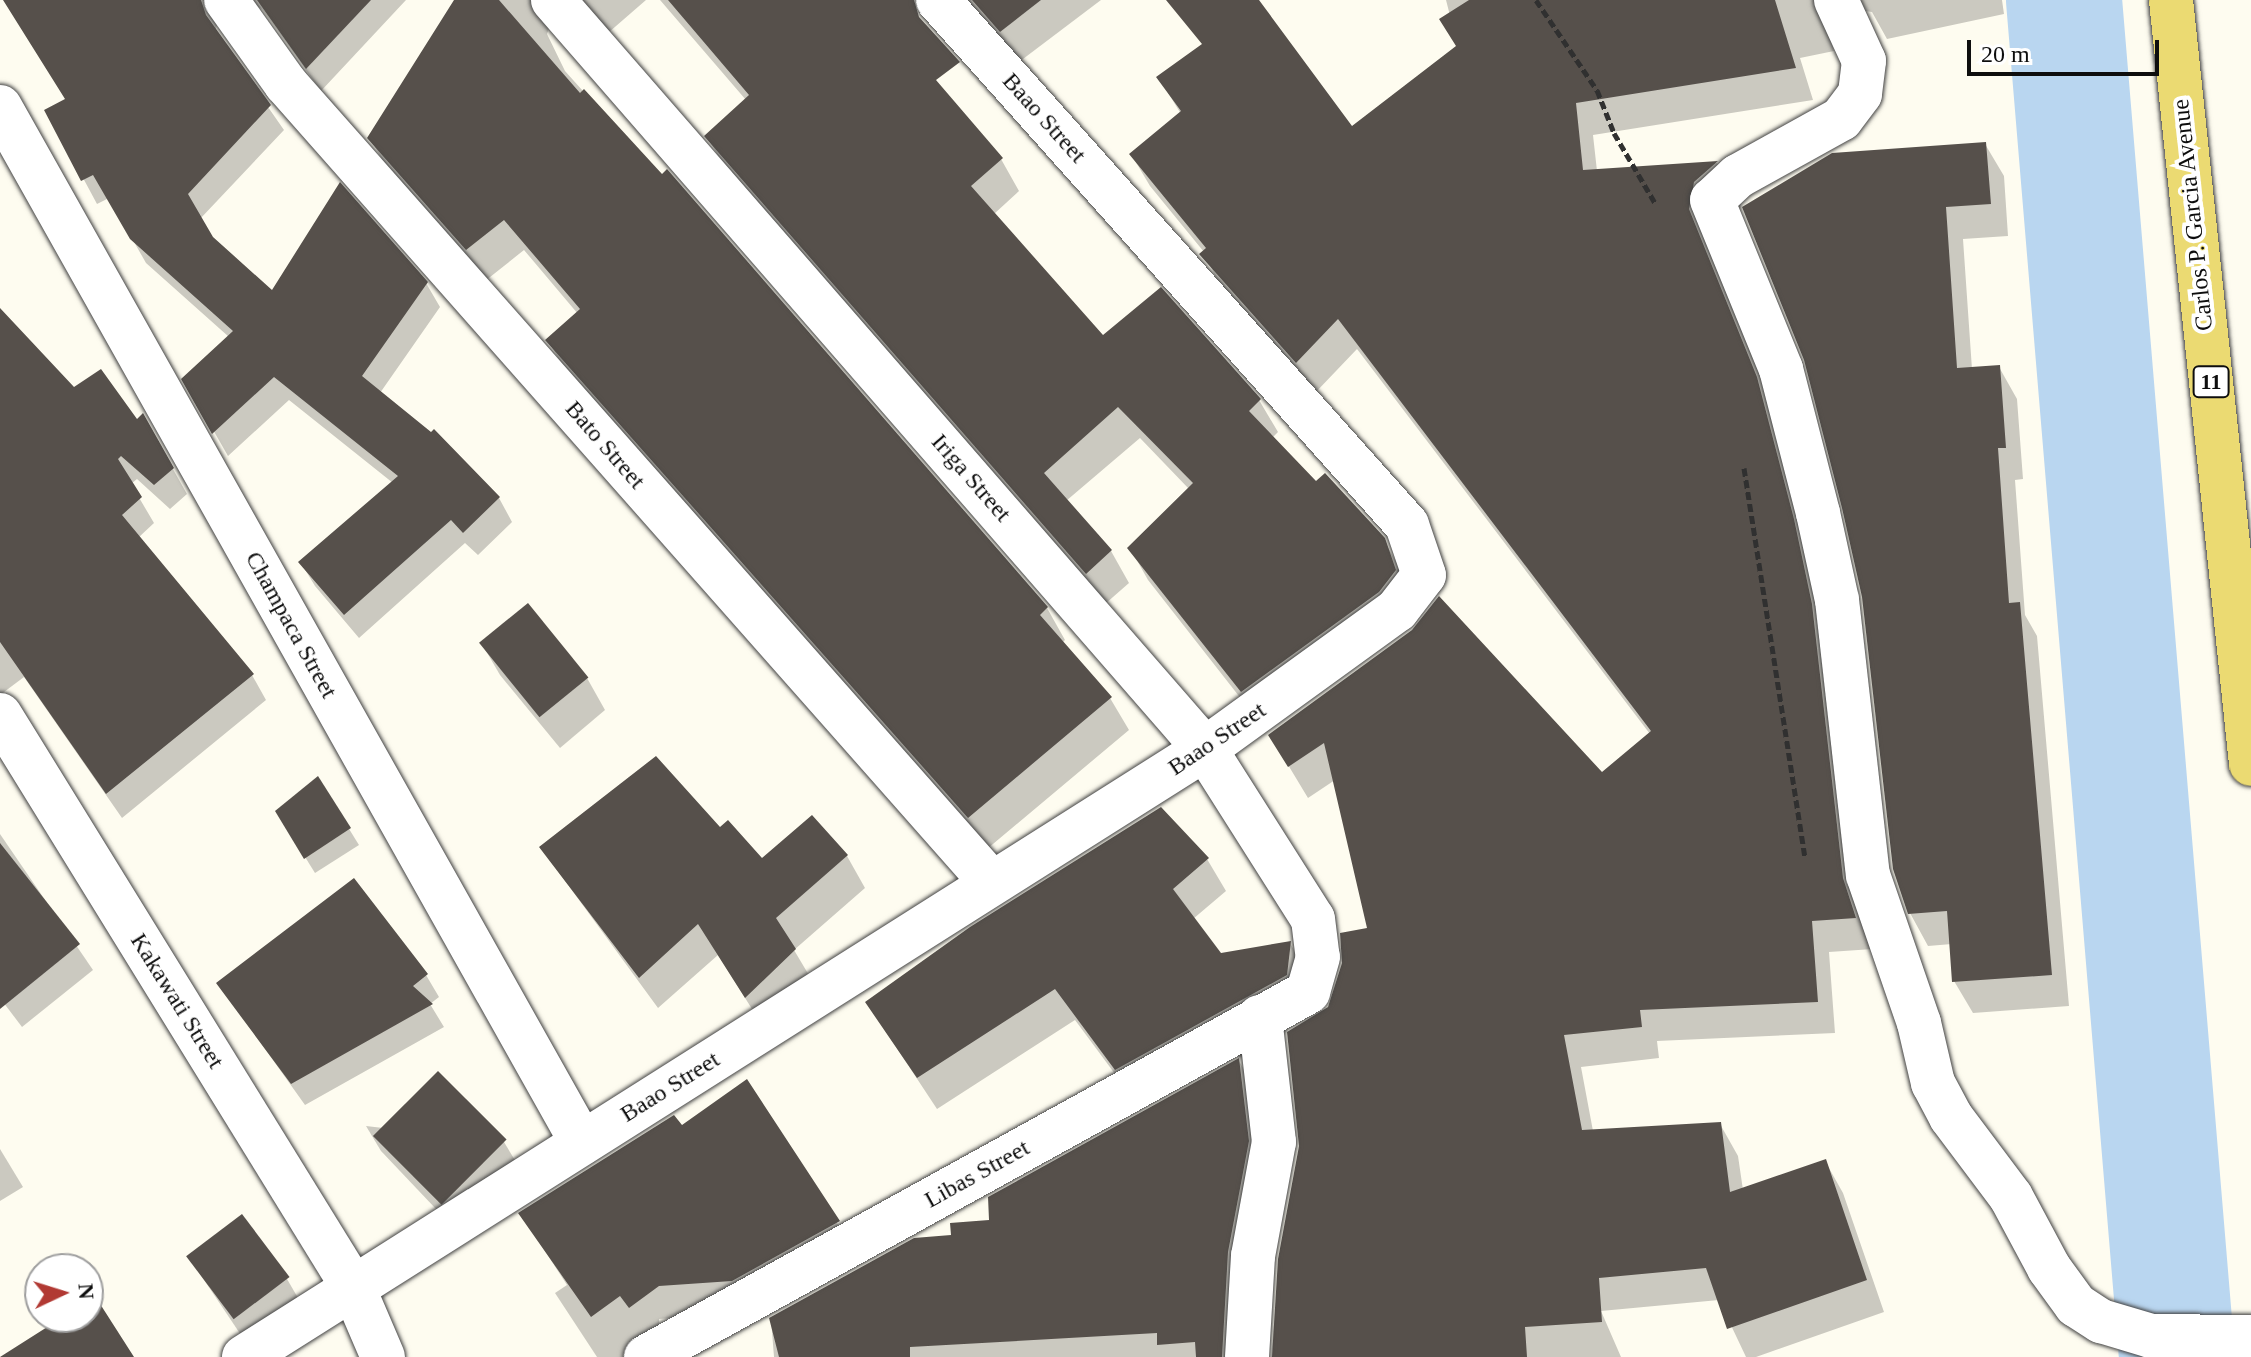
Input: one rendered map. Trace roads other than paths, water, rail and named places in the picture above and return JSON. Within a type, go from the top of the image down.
[{"type":"main road","name":"Carlos P. Garcia Avenue","points":[[2171,0],[2251,764]]},
{"type":"street","name":"Bato Street","points":[[226,0],[297,96],[992,883]]},
{"type":"street","name":"Iriga Street","points":[[553,0],[1205,749],[1313,919],[1318,957],[1308,992]]},
{"type":"street","name":"Baao Street","points":[[244,1357],[1205,749],[1397,610],[1424,575],[1407,525],[938,0]]},
{"type":"street","points":[[1836,0],[1864,61],[1860,94],[1841,119],[1738,176],[1712,200],[1781,369],[1818,513],[1837,600],[1868,875],[1919,1023],[1933,1083],[1951,1117],[2011,1197],[2049,1268],[2076,1305],[2124,1329],[2164,1336],[2232,1336]]},
{"type":"street","name":"Champaca Street","points":[[0,107],[582,1143]]},
{"type":"street","name":"Kakawati Street","points":[[0,715],[353,1287],[383,1357]]},
{"type":"street","name":"Libas Street","points":[[656,1354],[1308,992]]},
{"type":"street","points":[[1247,1357],[1253,1256],[1274,1142],[1260,1017]]},
{"type":"waterway","points":[[2064,0],[2177,1357]]}]
